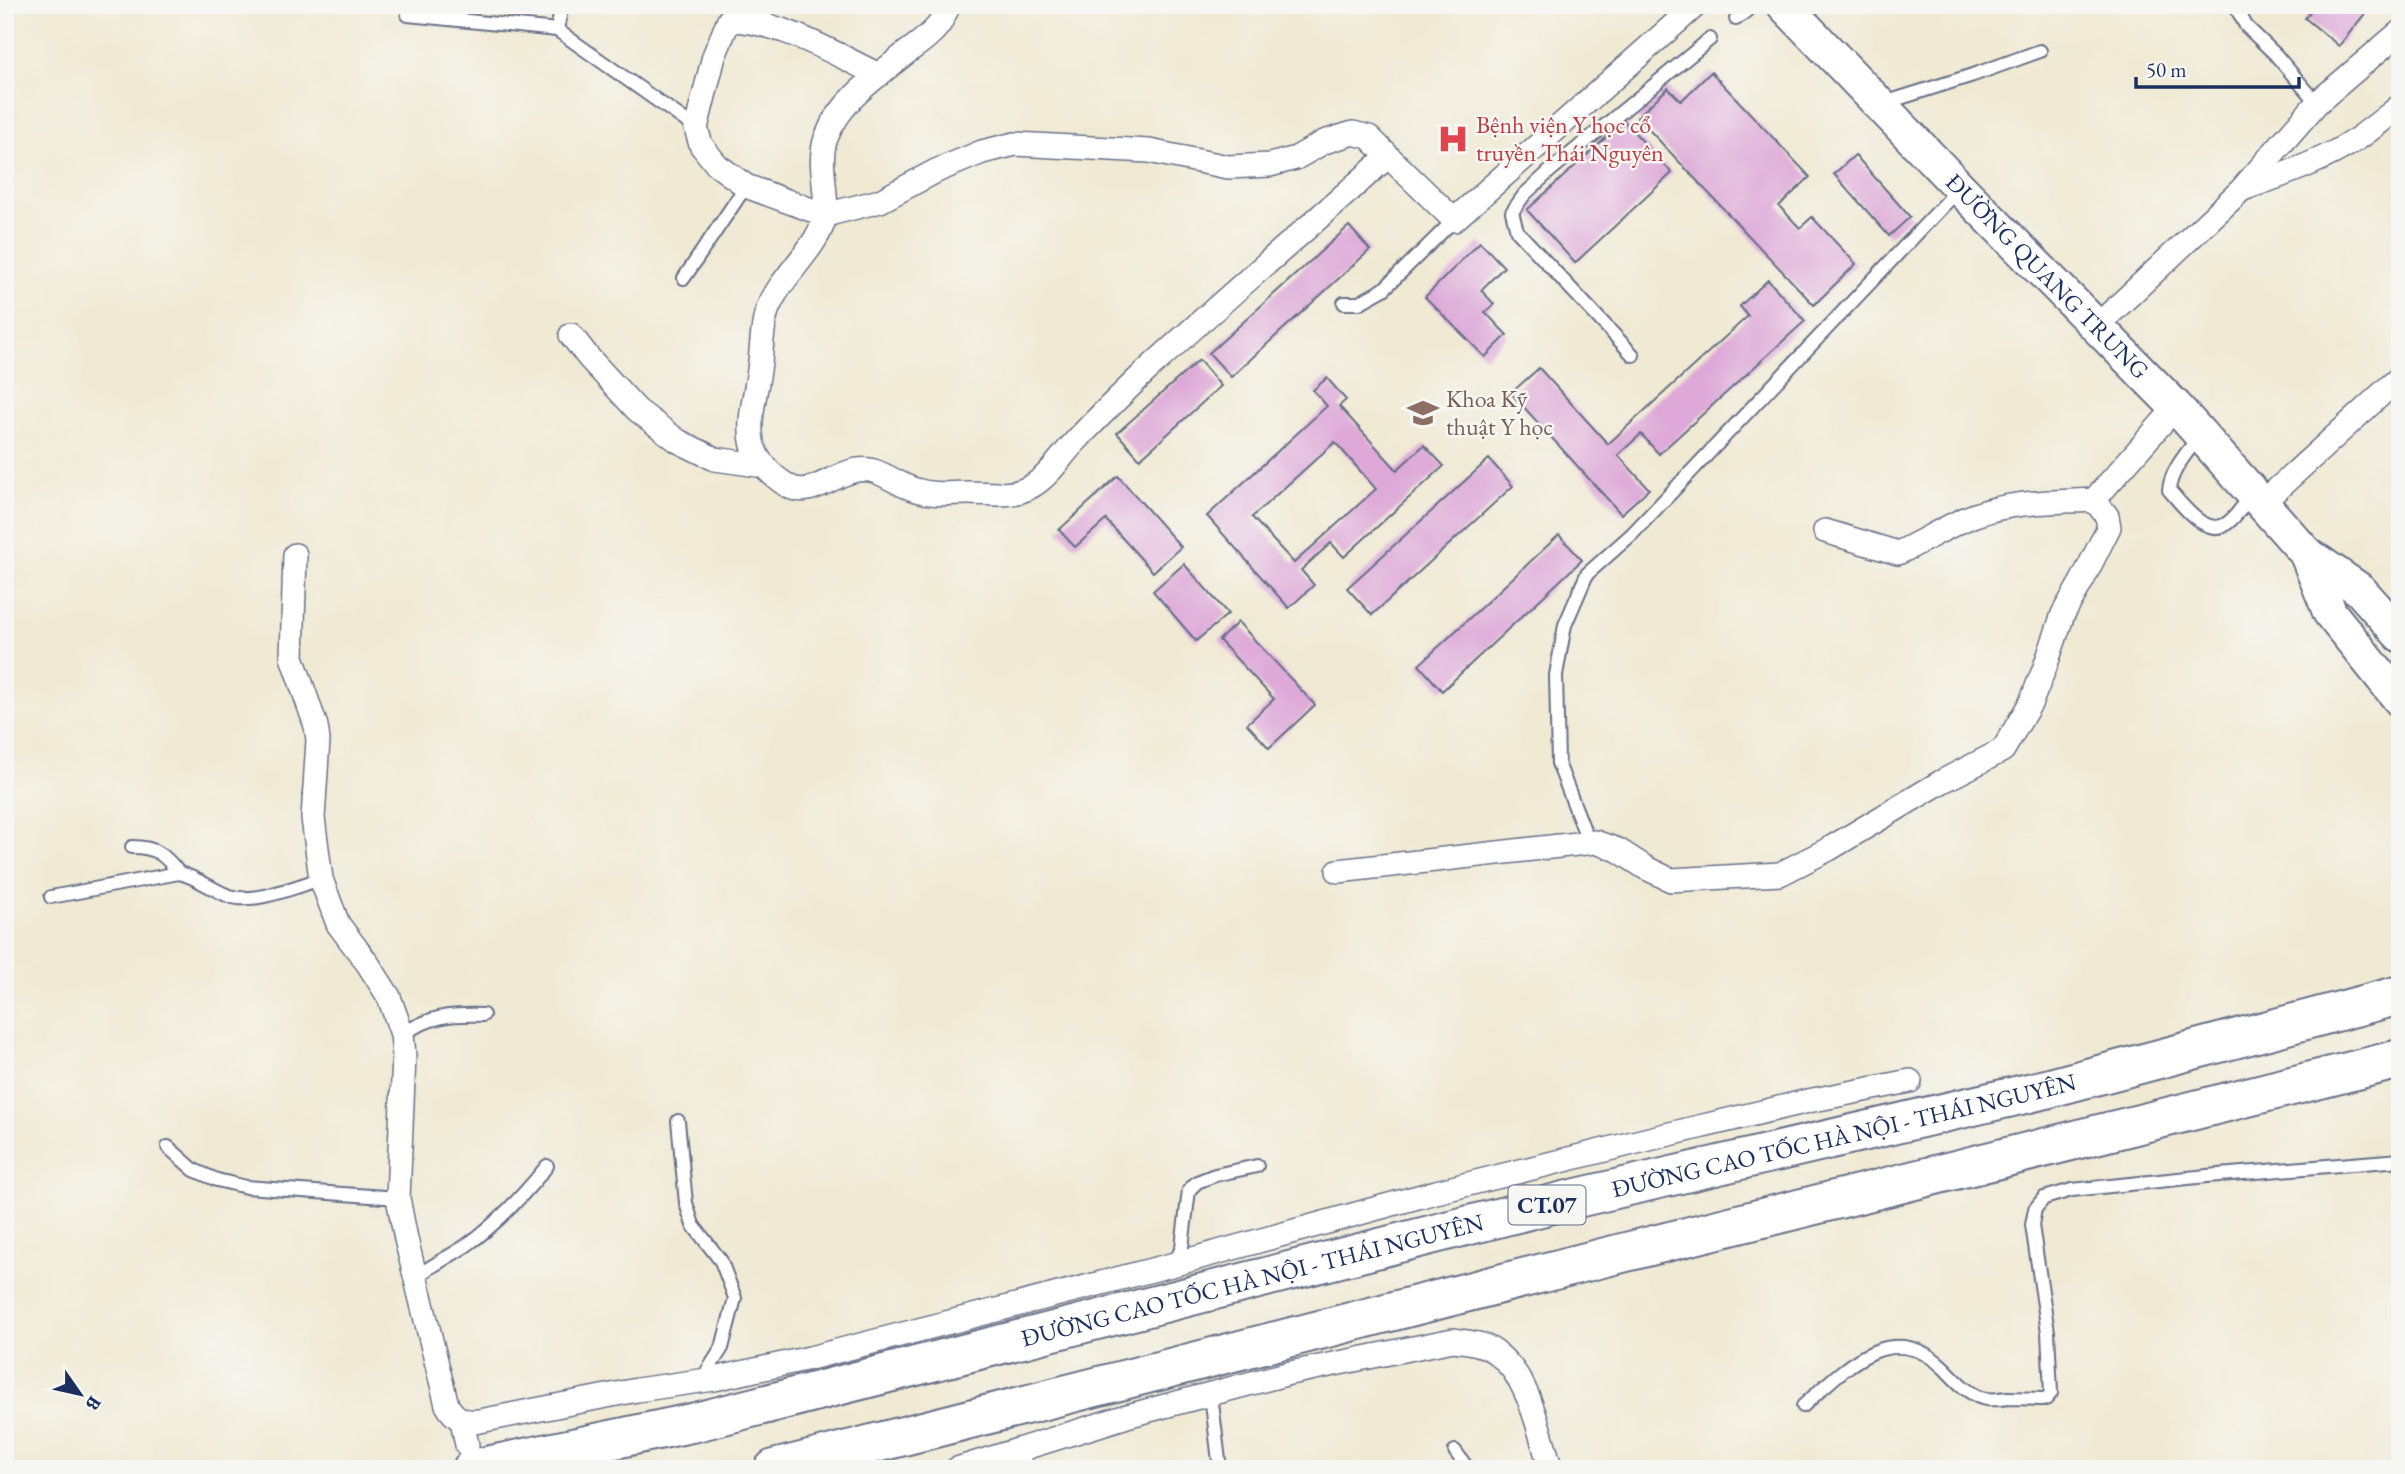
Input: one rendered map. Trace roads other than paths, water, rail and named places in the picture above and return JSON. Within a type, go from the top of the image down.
[{"type":"highway","name":"ĐƯỜNG CAO TỐC HÀ NỘI - THÁI NGUYÊN","points":[[469,1457],[696,1422],[1564,1201],[2046,1089],[2400,995]]},
{"type":"highway","name":"CT.07","points":[[774,1469],[1564,1267],[2400,1059]]},
{"type":"main road","name":"ĐƯỜNG QUANG TRUNG","points":[[1784,5],[2176,407],[2306,553],[2360,590],[2400,635]]},
{"type":"main road","name":"ĐƯỜNG QUANG TRUNG","points":[[2306,553],[2330,613],[2400,700]]},
{"type":"street","points":[[949,5],[939,24],[928,36],[858,92],[841,111],[826,138],[822,156],[825,215],[818,234],[790,270],[767,311],[757,385],[749,418],[749,433],[765,466],[786,485],[797,490],[810,489],[851,471],[865,470],[876,472],[915,490],[939,495],[1022,492],[1044,477],[1143,374],[1388,156]]},
{"type":"street","points":[[879,75],[788,34],[728,13],[696,128],[701,145],[717,166],[746,186],[825,215],[880,201],[936,171],[982,152],[1015,144],[1149,150],[1228,167],[1270,165],[1296,158],[1324,142],[1353,133],[1369,137],[1454,220],[1696,5]]},
{"type":"street","points":[[2096,326],[2241,190],[2317,103],[2400,32]]},
{"type":"street","points":[[2241,190],[2304,167],[2332,153],[2358,139],[2400,106]]},
{"type":"street","points":[[571,335],[636,410],[678,441],[715,460],[765,466]]},
{"type":"street","points":[[2257,499],[2400,377]]},
{"type":"street","points":[[1825,531],[1898,553],[1934,533],[1978,514],[2022,505],[2094,500],[2176,407]]},
{"type":"street","points":[[1338,871],[1595,842],[1618,850],[1671,880],[1780,874],[1829,849],[1941,782],[2003,750],[2031,702],[2063,614],[2109,527],[2107,516],[2094,500]]},
{"type":"street","points":[[295,555],[292,657],[316,726],[318,740],[313,818],[321,879],[338,924],[389,998],[402,1034],[404,1056],[398,1198],[447,1405],[452,1413],[462,1420],[480,1421],[637,1390],[701,1381],[810,1358],[1175,1264],[1436,1192],[1808,1101],[1910,1080]]},
{"type":"street","points":[[960,1468],[1024,1459],[1127,1416],[1290,1373],[1453,1340],[1478,1343],[1495,1352],[1510,1367],[1527,1394],[1551,1469]]},
{"type":"street","points":[[462,1420],[469,1457]]},
{"type":"lane","points":[[409,5],[408,15],[557,30],[696,128]]},
{"type":"lane","points":[[557,30],[562,5]]},
{"type":"lane","points":[[1736,19],[1754,5]]},
{"type":"lane","points":[[2235,5],[2246,26],[2275,54],[2317,103]]},
{"type":"lane","points":[[1633,355],[1517,230],[1512,212],[1524,195],[1551,170],[1710,39]]},
{"type":"lane","points":[[1880,104],[2040,51]]},
{"type":"lane","points":[[684,278],[746,186]]},
{"type":"lane","points":[[1589,843],[1558,763],[1556,674],[1565,625],[1587,574],[1632,534],[1960,188]]},
{"type":"lane","points":[[1344,303],[1359,303],[1384,289],[1454,220]]},
{"type":"lane","points":[[2200,434],[2176,467],[2169,490],[2199,521],[2212,528],[2224,526],[2257,499]]},
{"type":"lane","points":[[132,848],[141,847],[159,852],[167,857],[179,873]]},
{"type":"lane","points":[[51,897],[179,873],[242,900],[321,879]]},
{"type":"lane","points":[[402,1034],[437,1017],[456,1014],[483,1015]]},
{"type":"lane","points":[[678,1121],[687,1203],[693,1225],[721,1261],[734,1298],[722,1348],[701,1381]]},
{"type":"lane","points":[[168,1147],[194,1170],[217,1180],[246,1187],[398,1198]]},
{"type":"lane","points":[[1803,1406],[1834,1378],[1871,1352],[1899,1344],[1919,1350],[1940,1365],[1960,1385],[1985,1399],[2046,1399],[2051,1393],[2048,1332],[2032,1225],[2035,1209],[2044,1198],[2072,1191],[2194,1177],[2400,1160]]},
{"type":"lane","points":[[417,1276],[465,1246],[500,1218],[528,1191],[547,1166]]},
{"type":"lane","points":[[1175,1264],[1182,1247],[1189,1189],[1197,1182],[1257,1166]]},
{"type":"lane","points":[[1211,1395],[1220,1469]]},
{"type":"lane","points":[[1455,1451],[1468,1469]]},
{"type":"place","name":"Bệnh viện Y học cổ truyền Thái Nguyên","points":[[1453,139]]},
{"type":"place","name":"Khoa Kỹ thuật Y học","points":[[1423,413]]}]
